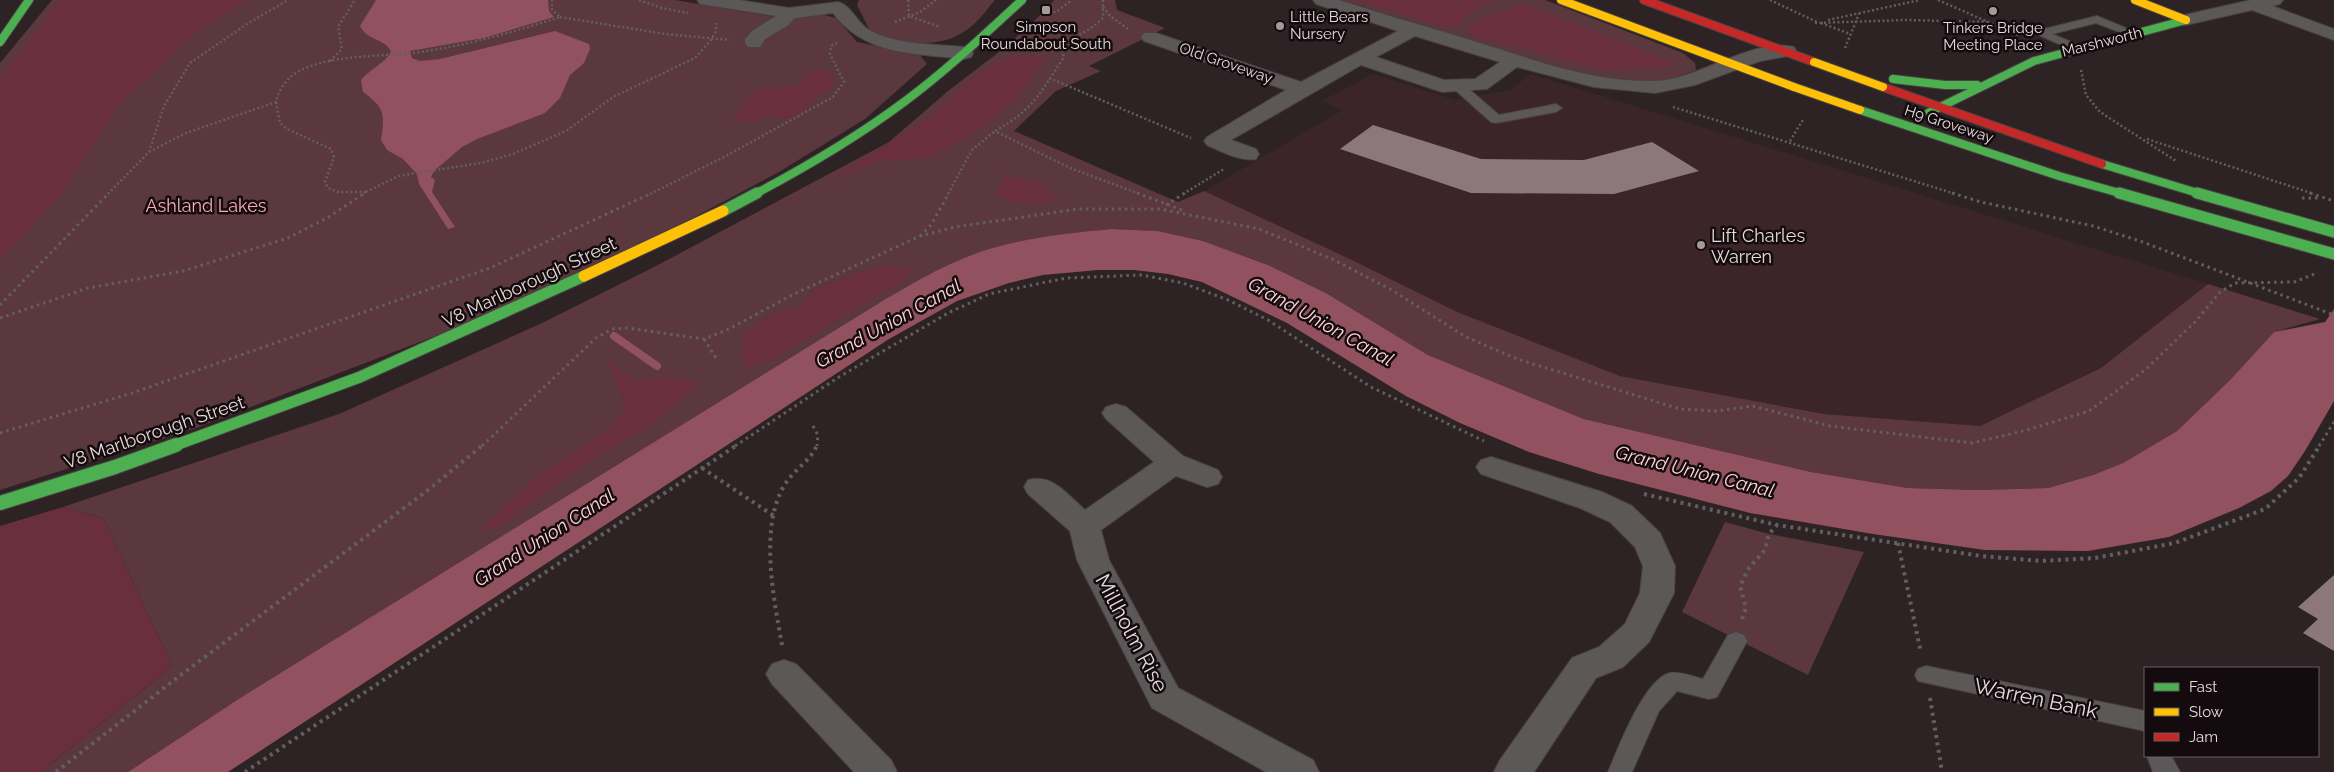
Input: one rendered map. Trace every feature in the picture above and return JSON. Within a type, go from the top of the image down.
[{"type":"main road","points":[[0,42],[29,0]]},
{"type":"main road","name":"V8 Marlborough Street","points":[[0,503],[115,466],[360,377],[686,230],[803,169],[889,113],[964,53],[1022,0]]},
{"type":"main road","name":"H9 Groveway","points":[[1561,0],[1741,62],[1794,87],[1874,116],[2130,197],[2334,254]]},
{"type":"main road","points":[[1644,0],[1814,62],[1882,82],[1981,85]]},
{"type":"main road","points":[[2135,0],[2186,20]]},
{"type":"main road","name":"Marshworth","points":[[1933,110],[1981,85],[2034,61],[2071,49],[2186,20]]},
{"type":"main road","name":"H9 Groveway","points":[[1882,82],[1933,110],[2095,162],[2334,232]]},
{"type":"main road","points":[[1874,116],[1909,117],[1933,110],[1933,122],[1940,129],[1972,148]]},
{"type":"street","points":[[706,0],[789,14],[842,3],[849,22],[863,33],[903,45],[964,53]]},
{"type":"street","points":[[1322,0],[1413,30],[1580,80],[1620,86],[1658,87],[1679,84],[1764,54],[1791,53]]},
{"type":"street","name":"Marshworth","points":[[2186,20],[2274,0]]},
{"type":"street","points":[[2254,5],[2334,34]]},
{"type":"street","points":[[755,40],[783,22],[789,14]]},
{"type":"street","points":[[1722,28],[1747,47],[1750,53],[1741,62]]},
{"type":"street","name":"Old Groveway","points":[[1214,142],[1302,90],[1413,30]]},
{"type":"street","name":"Old Groveway","points":[[1150,37],[1302,90]]},
{"type":"street","points":[[1362,59],[1442,86],[1480,85],[1515,60]]},
{"type":"street","points":[[1214,142],[1248,154]]},
{"type":"street","points":[[1116,413],[1173,463],[1207,478]]},
{"type":"street","points":[[1491,456],[1621,514],[1650,541],[1659,566],[1657,592],[1637,633],[1611,658],[1584,668],[1514,772]]},
{"type":"street","points":[[1039,487],[1084,526],[1173,463]]},
{"type":"street","name":"Millholm Rise","points":[[1084,526],[1093,560],[1165,698],[1300,772]]},
{"type":"street","points":[[784,674],[878,772]]},
{"type":"lane","points":[[2071,49],[2040,32],[2097,19],[2134,34]]},
{"type":"lane","points":[[1458,86],[1496,119],[1556,108]]},
{"type":"lane","points":[[1620,772],[1650,704],[1672,681],[1709,690],[1736,641]]},
{"type":"lane","name":"Warren Bank","points":[[1926,674],[2144,721]]},
{"type":"lane","points":[[2159,757],[2165,771],[2168,772]]},
{"type":"path","points":[[148,152],[164,106],[190,62],[247,24],[288,0]]},
{"type":"path","points":[[330,62],[342,49],[338,27],[355,0]]},
{"type":"path","points":[[552,0],[552,10],[560,17]]},
{"type":"path","points":[[639,0],[662,8],[695,15]]},
{"type":"path","points":[[908,0],[909,16]]},
{"type":"path","points":[[0,433],[132,393],[490,268],[616,211],[724,157],[832,97],[844,82],[830,54],[831,46],[920,12],[936,0]]},
{"type":"path","points":[[1040,14],[1056,12],[1072,0]]},
{"type":"path","points":[[1012,35],[1005,40],[1035,44],[1059,43],[1080,36],[1094,28],[1103,18],[1102,0]]},
{"type":"path","points":[[1771,1],[1780,0]]},
{"type":"path","points":[[1815,23],[1920,0]]},
{"type":"path","points":[[1938,0],[2033,42],[2071,49],[2081,56],[2082,87],[2092,106],[2110,122],[2142,137],[2334,201]]},
{"type":"path","points":[[1771,1],[1815,23],[1906,20],[1988,22]]},
{"type":"path","points":[[1102,7],[1110,16],[1128,29],[1150,37]]},
{"type":"path","points":[[909,16],[942,28]]},
{"type":"path","points":[[366,192],[338,192],[328,188],[325,182],[334,157],[331,148],[287,130],[280,123],[276,102],[278,90],[289,79],[306,68],[330,62],[419,52],[487,39],[560,17],[711,40],[755,40]]},
{"type":"path","points":[[0,318],[88,288],[183,271],[241,254],[296,234],[327,218],[366,192],[398,176],[481,163],[514,154],[566,131],[613,97],[694,58],[711,40],[716,31],[716,22]]},
{"type":"path","points":[[1821,22],[1850,34]]},
{"type":"path","points":[[920,236],[931,225],[972,150],[995,131],[1013,121],[1034,103],[1064,57],[1059,43]]},
{"type":"path","points":[[1049,78],[1194,139],[1214,142]]},
{"type":"path","points":[[0,305],[148,152],[186,133],[276,102]]},
{"type":"path","points":[[1670,106],[1980,202],[2112,232],[2252,282],[2334,316]]},
{"type":"path","points":[[995,131],[1070,168],[1190,214]]},
{"type":"path","points":[[2142,137],[2180,163]]},
{"type":"path","points":[[1166,205],[1248,154]]},
{"type":"path","points":[[56,772],[182,674],[428,490],[483,445],[596,338],[612,329],[626,328],[704,338],[727,330],[794,294],[920,236],[962,226],[1078,209],[1160,209],[1190,214],[1259,229],[1332,259],[1390,289],[1466,337],[1517,359],[1680,409],[1717,411],[1753,406],[1830,426],[1972,443],[2028,430],[2089,412],[2145,370],[2196,321],[2220,292],[2235,283],[2294,282],[2320,272]]},
{"type":"path","points":[[245,772],[401,666],[839,377],[948,313],[989,294],[1030,284],[1096,276],[1142,275],[1175,281],[1228,300],[1268,320],[1371,387],[1465,434],[1491,456]]},
{"type":"path","points":[[704,338],[716,358]]},
{"type":"path","points":[[1643,493],[1776,525],[1981,556],[2040,561],[2095,558],[2175,543],[2265,508],[2299,478],[2334,422]]},
{"type":"path","points":[[784,674],[785,661],[773,596],[772,523],[783,487],[805,464],[818,445],[818,433],[813,426]]},
{"type":"path","points":[[702,468],[774,516]]},
{"type":"path","points":[[1736,641],[1746,608],[1740,586],[1749,568],[1765,550],[1769,534],[1776,525]]},
{"type":"shaded area","points":[[60,0],[247,0],[195,34],[119,105],[63,192],[0,260],[0,78]]},
{"type":"shaded area","points":[[1355,0],[1495,0],[1472,10],[1457,27],[1444,27]]},
{"type":"shaded area","points":[[1523,4],[1679,64],[1662,67],[1603,70],[1531,50],[1474,38],[1465,30],[1486,16]]},
{"type":"shaded area","points":[[1013,56],[1047,58],[1036,70],[1017,99],[981,128],[928,158],[881,161],[833,178],[933,115],[982,70]]},
{"type":"shaded area","points":[[819,69],[829,71],[834,79],[832,89],[820,93],[813,103],[795,116],[782,119],[768,115],[752,123],[739,121],[734,114],[745,106],[743,100],[760,88],[796,86],[804,82],[804,75],[808,71]]},
{"type":"shaded area","name":"Lift Charles Warren","points":[[1373,74],[1455,100],[1510,90],[1531,74],[2208,284],[2101,368],[1980,426],[1825,414],[1620,376],[1457,313],[1352,260],[1201,193],[1343,110],[1322,101]]},
{"type":"shaded area","points":[[1005,175],[1043,184],[1058,199],[1043,203],[1027,203],[996,195]]},
{"type":"shaded area","points":[[882,266],[916,268],[902,281],[772,360],[745,368],[742,346],[744,334],[771,313],[802,306],[813,290],[856,273]]},
{"type":"shaded area","points":[[608,360],[636,381],[669,376],[701,383],[649,427],[589,461],[502,525],[479,531],[538,475],[607,430],[626,408]]},
{"type":"shaded area","points":[[63,507],[103,518],[172,666],[41,772],[0,772],[0,526]]},
{"type":"green space","name":"Ashland Lakes","points":[[52,0],[675,0],[775,17],[824,15],[836,18],[857,42],[919,54],[927,64],[865,119],[779,172],[672,229],[451,330],[199,427],[0,490],[0,63]]},
{"type":"green space","points":[[859,0],[995,0],[968,29],[943,41],[929,43],[901,40],[871,33],[857,5]]},
{"type":"green space","points":[[1054,0],[1115,0],[1117,10],[1165,28],[1089,66],[1101,71],[1056,91],[1014,131],[1178,202],[1204,191],[1352,260],[1457,312],[1620,376],[1824,414],[1980,426],[2101,368],[2208,284],[2320,319],[2274,332],[2231,379],[2177,431],[2123,463],[2093,475],[2048,488],[1976,490],[1908,488],[1811,472],[1584,419],[1428,355],[1326,293],[1268,265],[1203,241],[1158,231],[1111,229],[1020,242],[879,303],[240,698],[128,772],[41,772],[172,666],[103,518],[63,507],[339,414],[540,324],[656,266],[889,142],[948,91],[1003,49],[1046,10]]},
{"type":"green space","points":[[1341,0],[1545,0],[1683,53],[1695,63],[1696,70],[1665,82],[1615,80],[1578,73]]},
{"type":"green space","points":[[1725,522],[1769,534],[1864,552],[1808,675],[1682,612]]},
{"type":"water","points":[[376,0],[548,0],[549,11],[554,17],[484,38],[410,51],[412,58],[420,61],[440,59],[555,31],[589,44],[590,49],[584,63],[570,75],[560,98],[545,113],[477,139],[462,147],[434,171],[431,177],[435,180],[432,192],[455,227],[448,229],[419,184],[417,174],[403,159],[387,150],[381,140],[382,112],[376,103],[363,92],[361,80],[386,58],[391,51],[384,44],[363,31],[360,26]]},
{"type":"water","name":"Grand Union Canal","points":[[1111,229],[1158,231],[1203,241],[1268,265],[1326,293],[1428,355],[1584,419],[1811,472],[1908,488],[1976,490],[2048,488],[2093,475],[2123,463],[2177,431],[2231,379],[2274,332],[2325,322],[2334,309],[2334,401],[2288,476],[2271,491],[2239,508],[2169,537],[2088,551],[1985,550],[1873,534],[1750,513],[1599,474],[1529,452],[1460,423],[1406,396],[1287,323],[1202,282],[1168,274],[1134,270],[1098,270],[1043,275],[1009,283],[957,301],[889,339],[228,772],[128,772],[240,698],[917,281],[969,256],[999,246],[1046,237]]},
{"type":"building","points":[[1373,125],[1481,159],[1584,160],[1652,142],[1699,171],[1614,194],[1471,193],[1340,149]]},
{"type":"building","points":[[2334,575],[2334,651],[2303,633],[2318,619],[2298,607]]},
{"type":"waterway","points":[[614,336],[657,366]]},
{"type":"traffic: fast","points":[[0,42],[29,0]]},
{"type":"traffic: fast","points":[[723,211],[807,165],[888,114],[940,73],[1022,0]]},
{"type":"traffic: fast","points":[[1928,113],[2034,61],[2186,20]]},
{"type":"traffic: fast","points":[[1893,79],[1945,85],[1977,85]]},
{"type":"traffic: fast","points":[[1860,110],[2059,176],[2334,254]]},
{"type":"traffic: fast","points":[[2102,164],[2334,232]]},
{"type":"traffic: fast","points":[[0,503],[115,467],[360,377],[584,276]]},
{"type":"traffic: slow","points":[[1561,0],[1794,87]]},
{"type":"traffic: slow","points":[[2135,0],[2186,20]]},
{"type":"traffic: slow","points":[[1814,62],[1883,87]]},
{"type":"traffic: slow","points":[[1794,87],[1860,110]]},
{"type":"traffic: slow","points":[[584,276],[723,211]]},
{"type":"traffic: jam","points":[[1644,0],[1814,62]]},
{"type":"traffic: jam","points":[[1883,87],[2102,164]]},
{"type":"place","name":"Simpson Roundabout South","points":[[1046,10]]},
{"type":"place","name":"Tinkers Bridge Meeting Place","points":[[1993,11]]},
{"type":"place","name":"Little Bears Nursery","points":[[1280,26]]},
{"type":"place","name":"Lift Charles Warren","points":[[1701,245]]}]
